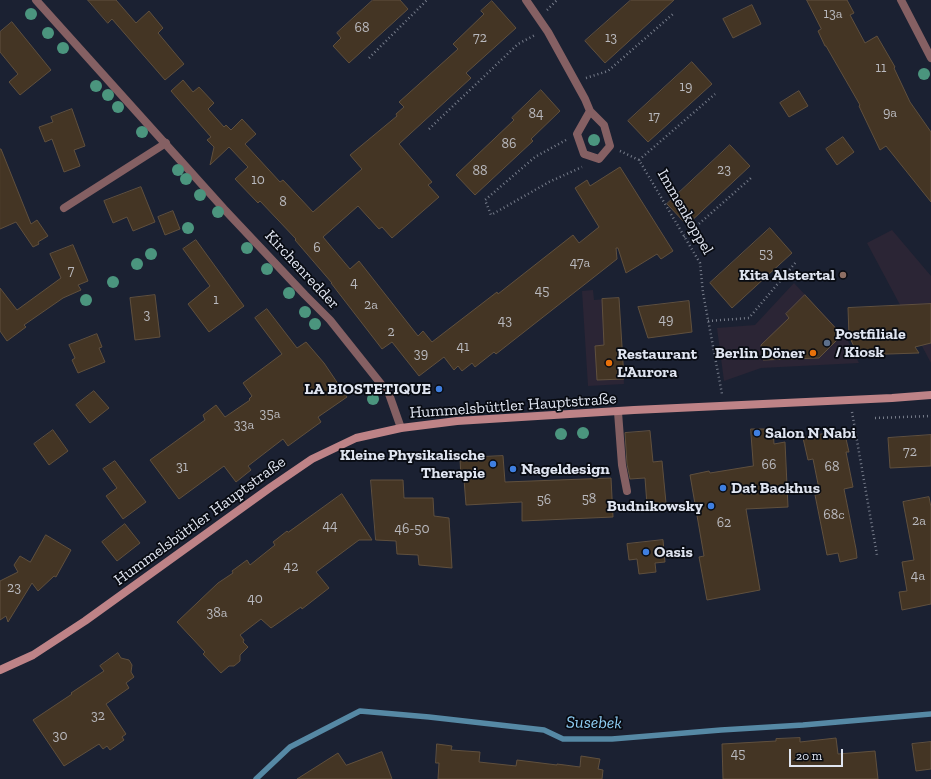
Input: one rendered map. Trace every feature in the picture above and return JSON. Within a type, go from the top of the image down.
[{"type":"main road","name":"Hummelsbüttler Hauptstraße","points":[[0,670],[32,655],[85,621],[312,459],[356,438],[401,428],[456,421],[931,395]]},
{"type":"street","name":"Kirchenredder","points":[[36,0],[224,209],[330,320],[389,394],[401,428]]},
{"type":"street","points":[[526,0],[546,28],[585,99],[590,111],[604,125],[610,146],[600,159],[584,154],[577,134],[590,111]]},
{"type":"street","points":[[901,0],[931,58]]},
{"type":"street","points":[[64,208],[166,143]]},
{"type":"street","points":[[618,412],[622,465],[627,491]]},
{"type":"path","points":[[369,58],[427,0]]},
{"type":"path","points":[[608,71],[673,14]]},
{"type":"path","points":[[429,129],[518,44],[546,28]]},
{"type":"path","points":[[639,160],[715,94]]},
{"type":"path","points":[[577,134],[535,157],[485,200],[492,215],[549,182],[600,159]]},
{"type":"path","name":"Immenkoppel","points":[[610,146],[639,160],[700,264],[703,293],[724,406]]},
{"type":"path","points":[[684,237],[751,178]]},
{"type":"path","points":[[708,321],[749,318],[796,262]]},
{"type":"path","points":[[850,400],[877,555]]},
{"type":"path","points":[[875,418],[931,416]]},
{"type":"shaded area","points":[[892,230],[931,276],[931,363],[867,243]]},
{"type":"shaded area","points":[[794,283],[847,339],[859,363],[761,368],[724,381],[717,328],[755,325]]},
{"type":"shaded area","points":[[593,290],[594,300],[619,298],[624,384],[588,386],[582,291]]},
{"type":"building","points":[[88,0],[116,0],[136,23],[149,11],[163,28],[158,33],[184,64],[165,80],[112,19],[108,23]]},
{"type":"building","points":[[373,0],[400,0],[408,9],[349,63],[333,46],[341,38],[337,33]]},
{"type":"building","points":[[631,0],[674,0],[605,63],[585,41]]},
{"type":"building","points":[[807,0],[847,0],[854,13],[850,15],[865,43],[877,36],[895,67],[894,68],[910,102],[931,132],[931,202],[886,146],[880,150],[859,106],[860,105],[825,46],[818,31],[821,29]]},
{"type":"building","points":[[492,1],[516,28],[466,73],[471,78],[399,144],[432,182],[428,185],[439,197],[392,238],[382,227],[379,229],[358,206],[323,237],[350,269],[359,261],[418,336],[423,331],[432,342],[497,292],[498,294],[573,235],[579,243],[599,227],[575,188],[587,180],[590,186],[620,167],[673,251],[661,259],[657,254],[626,273],[618,248],[616,248],[617,259],[496,354],[494,352],[475,367],[472,363],[462,371],[458,366],[454,370],[444,357],[419,376],[392,342],[382,349],[332,283],[295,240],[296,239],[260,201],[258,203],[235,179],[248,167],[229,147],[210,165],[214,147],[207,140],[211,137],[171,91],[183,80],[193,92],[199,87],[214,103],[208,109],[224,127],[226,125],[231,130],[242,119],[256,134],[245,144],[280,182],[283,180],[313,212],[362,169],[350,155],[397,116],[396,114],[404,107],[399,102],[458,49],[453,44],[484,14],[481,11]]},
{"type":"building","points":[[752,5],[761,24],[733,38],[723,19]]},
{"type":"building","points":[[12,22],[51,70],[20,95],[9,82],[18,74],[0,52],[0,32]]},
{"type":"building","points":[[692,62],[712,84],[648,142],[628,121]]},
{"type":"building","points":[[541,90],[560,111],[531,139],[533,141],[475,195],[456,175],[514,120],[512,118]]},
{"type":"building","points":[[799,91],[808,106],[789,117],[780,103]]},
{"type":"building","points":[[72,109],[85,146],[74,150],[80,166],[64,172],[52,139],[45,142],[39,127],[53,122],[51,117]]},
{"type":"building","points":[[843,137],[854,152],[837,165],[826,149]]},
{"type":"building","points":[[730,145],[750,166],[687,225],[667,204]]},
{"type":"building","points":[[0,149],[31,224],[37,220],[48,236],[33,247],[16,222],[0,229]]},
{"type":"building","points":[[141,187],[155,222],[133,231],[127,217],[113,223],[104,201]]},
{"type":"building","points":[[173,211],[180,229],[165,235],[158,217]]},
{"type":"building","points":[[770,228],[792,253],[732,308],[710,283]]},
{"type":"building","points":[[196,240],[244,306],[209,332],[188,304],[210,286],[183,249]]},
{"type":"building","points":[[73,245],[88,281],[78,285],[81,290],[63,298],[24,325],[26,327],[7,341],[0,331],[0,288],[17,310],[61,278],[50,254]]},
{"type":"building","points":[[155,295],[160,337],[135,340],[130,298]]},
{"type":"building","points":[[805,295],[842,335],[819,358],[763,360],[761,345],[789,318],[786,314]]},
{"type":"building","points":[[619,298],[624,379],[597,380],[595,346],[604,345],[602,299]]},
{"type":"building","points":[[689,301],[692,332],[648,338],[638,307]]},
{"type":"building","points":[[931,304],[931,343],[915,347],[919,353],[858,355],[849,336],[848,308]]},
{"type":"building","points":[[267,309],[297,348],[306,342],[324,363],[347,397],[318,417],[321,422],[288,446],[283,439],[248,466],[251,470],[236,482],[224,466],[179,499],[150,460],[205,420],[203,415],[216,405],[225,417],[250,400],[249,399],[252,396],[243,383],[282,354],[255,318]]},
{"type":"building","points":[[97,334],[102,347],[99,348],[105,362],[78,373],[72,360],[75,358],[69,345]]},
{"type":"building","points":[[94,391],[109,408],[90,423],[76,405]]},
{"type":"building","points":[[751,429],[773,429],[774,444],[785,442],[788,507],[746,509],[760,590],[707,600],[699,557],[704,556],[690,475],[709,471],[710,473],[753,466]]},
{"type":"building","points":[[53,430],[68,451],[49,465],[34,444]]},
{"type":"building","points":[[844,430],[849,452],[846,452],[853,487],[844,489],[857,558],[840,562],[838,553],[827,555],[815,495],[820,494],[813,459],[808,460],[803,438]]},
{"type":"building","points":[[650,431],[653,462],[662,461],[666,503],[647,505],[645,478],[630,479],[627,464],[625,433]]},
{"type":"building","points":[[931,435],[931,466],[890,468],[888,438]]},
{"type":"building","points":[[503,456],[505,482],[611,478],[613,517],[522,521],[522,502],[466,505],[464,479],[461,479],[460,458]]},
{"type":"building","points":[[115,461],[146,502],[123,519],[106,496],[117,488],[103,469]]},
{"type":"building","points":[[371,480],[403,480],[404,498],[433,498],[434,516],[449,518],[452,568],[419,565],[418,555],[397,554],[396,541],[376,540]]},
{"type":"building","points":[[342,494],[372,540],[359,540],[316,572],[329,588],[302,609],[301,607],[271,628],[261,619],[240,635],[244,640],[243,642],[248,647],[240,655],[240,661],[234,666],[229,666],[221,673],[203,654],[205,652],[177,622],[218,583],[233,573],[232,571],[247,560],[250,565],[275,545],[273,542],[287,531],[288,532]]},
{"type":"building","points":[[929,497],[931,507],[931,604],[902,610],[899,592],[907,591],[902,562],[914,560],[903,502]]},
{"type":"building","points":[[125,524],[140,543],[117,561],[102,542]]},
{"type":"building","points":[[46,535],[71,550],[56,577],[54,576],[38,591],[32,583],[8,622],[6,616],[0,620],[0,581],[18,572],[14,565],[20,556],[30,562]]},
{"type":"building","name":"Oasis","points":[[663,540],[665,562],[655,563],[656,572],[639,574],[637,559],[629,560],[627,544]]},
{"type":"building","points":[[118,653],[121,658],[129,660],[132,665],[131,672],[134,677],[126,683],[129,688],[106,704],[126,734],[122,737],[124,740],[110,750],[107,746],[103,749],[99,744],[64,766],[33,720],[104,671],[100,666]]},
{"type":"building","points":[[800,738],[800,742],[836,738],[838,754],[875,751],[878,779],[723,779],[722,744]]},
{"type":"building","points":[[931,742],[931,769],[916,771],[912,744]]},
{"type":"building","points":[[437,744],[452,746],[451,750],[480,752],[479,762],[516,766],[517,760],[580,767],[581,756],[600,759],[598,769],[603,770],[602,779],[438,779],[439,763],[436,763]]},
{"type":"building","points":[[382,752],[392,779],[297,779],[338,753],[346,765]]},
{"type":"waterway","name":"Susebek","points":[[256,779],[290,747],[360,711],[544,730],[563,739],[612,739],[931,714]]},
{"type":"place","name":"Kita Alstertal","points":[[843,275]]},
{"type":"place","name":"Postfiliale / Kiosk","points":[[827,343]]},
{"type":"place","name":"Berlin Döner","points":[[813,353]]},
{"type":"place","name":"Restaurant L'Aurora","points":[[609,363]]},
{"type":"place","name":"LA BIOSTETIQUE","points":[[439,389]]},
{"type":"place","name":"Salon N Nabi","points":[[757,433]]},
{"type":"place","name":"Kleine Physikalische Therapie","points":[[493,464]]},
{"type":"place","name":"Nageldesign","points":[[513,469]]},
{"type":"place","name":"Dat Backhus","points":[[723,488]]},
{"type":"place","name":"Budnikowsky","points":[[711,506]]},
{"type":"place","name":"Oasis","points":[[646,552]]}]
